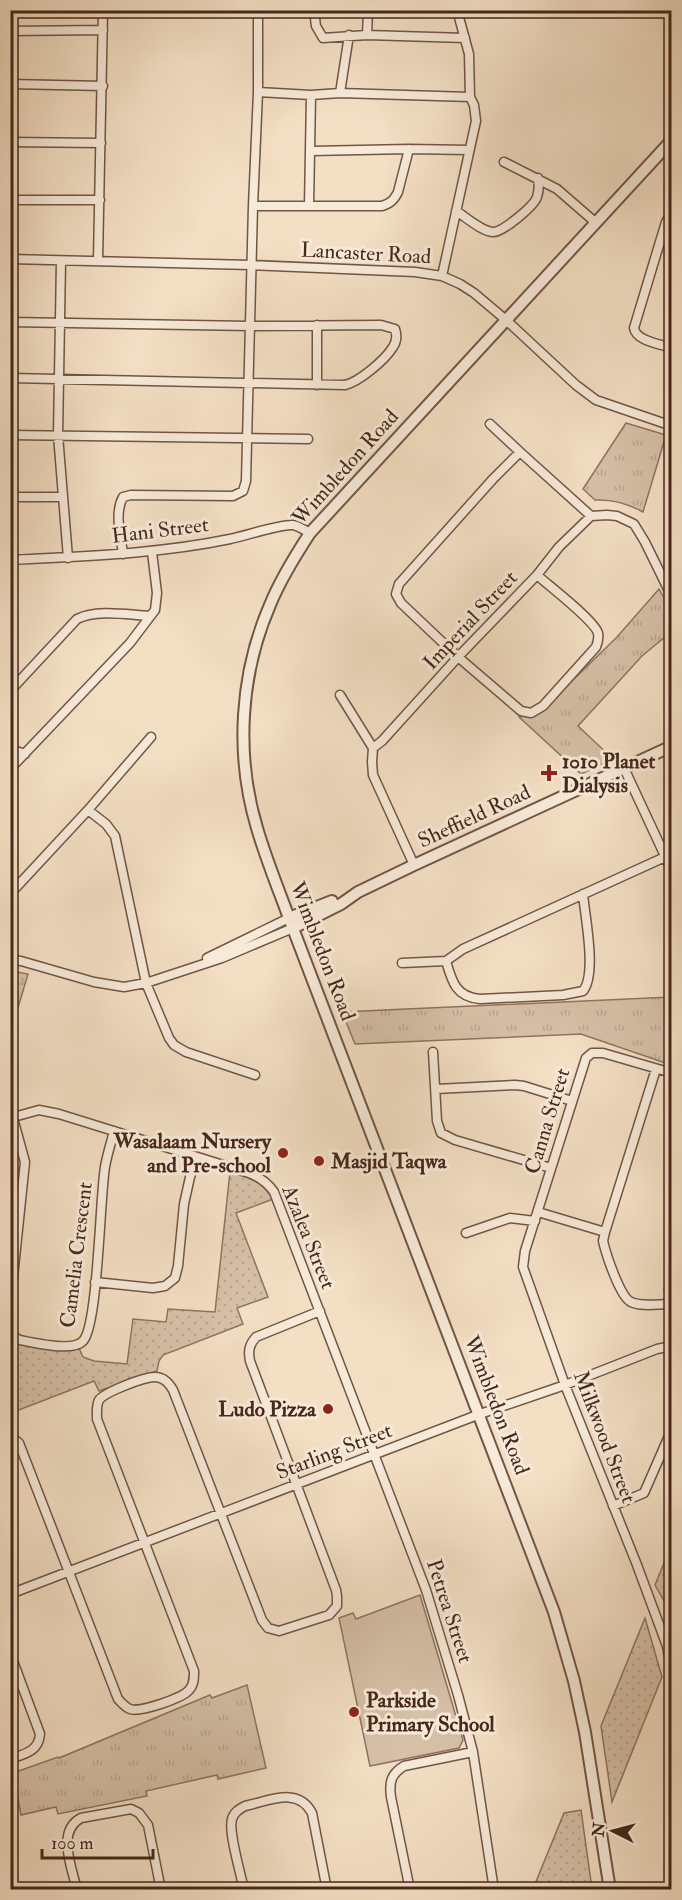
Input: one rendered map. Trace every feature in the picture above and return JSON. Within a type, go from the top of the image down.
[{"type":"street","points":[[98,261],[104,10]]},
{"type":"street","points":[[123,554],[119,506],[123,498],[131,495],[225,497],[243,491],[246,481],[258,92],[258,10]]},
{"type":"street","points":[[314,10],[316,26],[323,38],[349,35],[465,38]]},
{"type":"street","points":[[367,35],[368,10]]},
{"type":"street","points":[[442,276],[476,121],[474,105],[470,97],[469,54],[457,10]]},
{"type":"street","points":[[10,31],[103,30]]},
{"type":"street","points":[[340,93],[349,35]]},
{"type":"street","points":[[10,84],[103,86]]},
{"type":"street","points":[[258,92],[470,97]]},
{"type":"street","points":[[309,206],[310,95]]},
{"type":"street","name":"Wimbledon Road","points":[[610,1890],[585,1732],[574,1681],[551,1602],[291,923],[257,828],[245,757],[244,705],[251,660],[263,622],[281,582],[310,533],[672,140]]},
{"type":"street","points":[[10,142],[101,143]]},
{"type":"street","points":[[253,207],[382,206],[389,204],[398,192],[409,149]]},
{"type":"street","points":[[311,151],[469,150]]},
{"type":"street","points":[[504,162],[538,178],[569,198],[595,222]]},
{"type":"street","points":[[456,211],[485,230],[498,231],[536,201],[539,189],[538,178]]},
{"type":"street","points":[[10,200],[100,200]]},
{"type":"street","points":[[672,212],[666,222],[634,328],[639,337],[672,348]]},
{"type":"street","name":"Lancaster Road","points":[[10,259],[251,265],[415,272],[442,276],[474,293],[576,385],[596,400],[672,426]]},
{"type":"street","points":[[61,261],[58,435],[68,558]]},
{"type":"street","points":[[10,322],[250,326],[381,325],[395,329],[397,336],[394,347],[358,380],[345,385],[10,378]]},
{"type":"street","points":[[317,325],[317,385]]},
{"type":"street","points":[[490,424],[591,516],[617,516],[634,524],[672,597]]},
{"type":"street","points":[[10,435],[308,439]]},
{"type":"street","points":[[520,453],[396,589],[401,603],[458,657],[521,711],[531,713],[543,706],[596,647],[599,640],[598,633],[590,622],[537,575]]},
{"type":"street","points":[[10,497],[63,497]]},
{"type":"street","name":"Imperial Street","points":[[373,748],[591,516]]},
{"type":"street","name":"Hani Street","points":[[10,561],[152,552],[208,543],[287,525],[298,526],[310,533]]},
{"type":"street","points":[[10,769],[130,643],[155,609],[157,599],[152,552]]},
{"type":"street","points":[[10,691],[78,619],[84,616],[106,614],[150,616]]},
{"type":"street","points":[[340,695],[373,748],[373,775],[414,866]]},
{"type":"street","points":[[10,894],[88,810],[151,737]]},
{"type":"street","name":"Sheffield Road","points":[[291,923],[334,907],[358,892],[672,746]]},
{"type":"street","points":[[10,749],[25,754]]},
{"type":"street","points":[[624,768],[672,871]]},
{"type":"street","points":[[88,810],[106,824],[115,836],[146,983],[169,1038],[174,1045],[186,1052],[255,1075]]},
{"type":"street","points":[[402,963],[446,960],[463,949],[665,857]]},
{"type":"street","points":[[446,960],[452,980],[459,991],[474,999],[563,995],[583,991],[589,981],[590,966],[583,894]]},
{"type":"street","points":[[10,960],[116,987],[146,983],[222,958],[291,923]]},
{"type":"street","points":[[433,1052],[439,1128],[446,1136],[550,1168]]},
{"type":"street","name":"Canna Street","points":[[536,1216],[584,1062],[592,1053],[617,1056],[672,1073]]},
{"type":"street","points":[[656,1069],[605,1232],[604,1247],[624,1297],[634,1303],[671,1308],[669,1290],[672,1274]]},
{"type":"street","points":[[436,1089],[514,1085],[572,1101]]},
{"type":"street","name":"Azalea Street","points":[[12,1118],[32,1111],[49,1111],[258,1176],[270,1187],[277,1198],[375,1455]]},
{"type":"street","points":[[10,1306],[25,1162],[12,1118]]},
{"type":"street","name":"Camelia Crescent","points":[[10,1329],[20,1340],[64,1346],[78,1344],[86,1337],[95,1282],[105,1167],[114,1131]]},
{"type":"street","points":[[95,1282],[153,1288],[165,1286],[175,1278],[184,1204],[196,1158]]},
{"type":"street","points":[[466,1233],[510,1218],[536,1216],[605,1232]]},
{"type":"street","name":"Milkwood Street","points":[[536,1216],[525,1251],[523,1267],[565,1384],[669,1645],[672,1674]]},
{"type":"street","points":[[10,1434],[20,1443],[118,1700],[130,1709],[144,1709],[186,1693],[193,1684],[194,1671],[97,1419],[98,1404],[110,1391],[151,1377],[161,1378],[169,1384],[262,1620],[268,1628],[279,1631],[329,1615],[337,1606],[338,1596],[248,1353],[256,1337],[320,1311]]},
{"type":"street","name":"Starling Street","points":[[10,1594],[480,1414],[657,1349],[672,1347]]},
{"type":"street","points":[[613,1506],[644,1493],[672,1429]]},
{"type":"street","name":"Petrea Street","points":[[375,1455],[426,1590],[459,1695],[473,1752],[494,1890]]},
{"type":"street","points":[[10,1653],[40,1734],[33,1751],[10,1760]]},
{"type":"street","points":[[410,1890],[389,1787],[392,1776],[404,1766],[473,1752]]},
{"type":"street","points":[[244,1890],[231,1830],[233,1816],[245,1806],[291,1797],[303,1801],[312,1813],[327,1890]]},
{"type":"street","points":[[76,1890],[67,1840],[70,1827],[81,1818],[131,1809],[140,1813],[148,1825],[161,1890]]},
{"type":"green space","points":[[626,423],[666,435],[643,512],[620,502],[595,500],[583,489]]},
{"type":"green space","points":[[659,589],[671,610],[671,632],[642,656],[578,726],[613,759],[581,774],[519,717],[538,714],[617,637]]},
{"type":"green space","points":[[10,971],[28,974],[11,1031]]},
{"type":"green space","points":[[671,997],[671,1065],[581,1034],[355,1044],[342,1012]]},
{"type":"green space","points":[[230,1172],[255,1181],[273,1199],[236,1213],[268,1297],[237,1308],[243,1324],[163,1355],[157,1371],[99,1391],[94,1381],[11,1413],[10,1347],[12,1341],[79,1348],[83,1357],[94,1361],[127,1364],[133,1319],[166,1322],[168,1309],[215,1312]]},
{"type":"green space","points":[[671,1546],[671,1613],[655,1585]]},
{"type":"green space","points":[[420,1595],[463,1740],[459,1748],[370,1766],[339,1618],[353,1613],[356,1619]]},
{"type":"green space","points":[[645,1618],[662,1677],[612,1802],[601,1726]]},
{"type":"green space","points":[[247,1685],[266,1768],[218,1779],[217,1775],[146,1791],[147,1796],[58,1814],[56,1807],[21,1815],[13,1773],[59,1758],[210,1695],[212,1698]]},
{"type":"green space","points":[[581,1810],[592,1889],[533,1889],[564,1813]]},
{"type":"place","name":"1010 Planet Dialysis","points":[[549,773]]},
{"type":"place","name":"Wasalaam Nursery and Pre-school","points":[[283,1153]]},
{"type":"place","name":"Masjid Taqwa","points":[[319,1161]]},
{"type":"place","name":"Ludo Pizza","points":[[328,1409]]},
{"type":"place","name":"Parkside Primary School","points":[[354,1712]]}]
